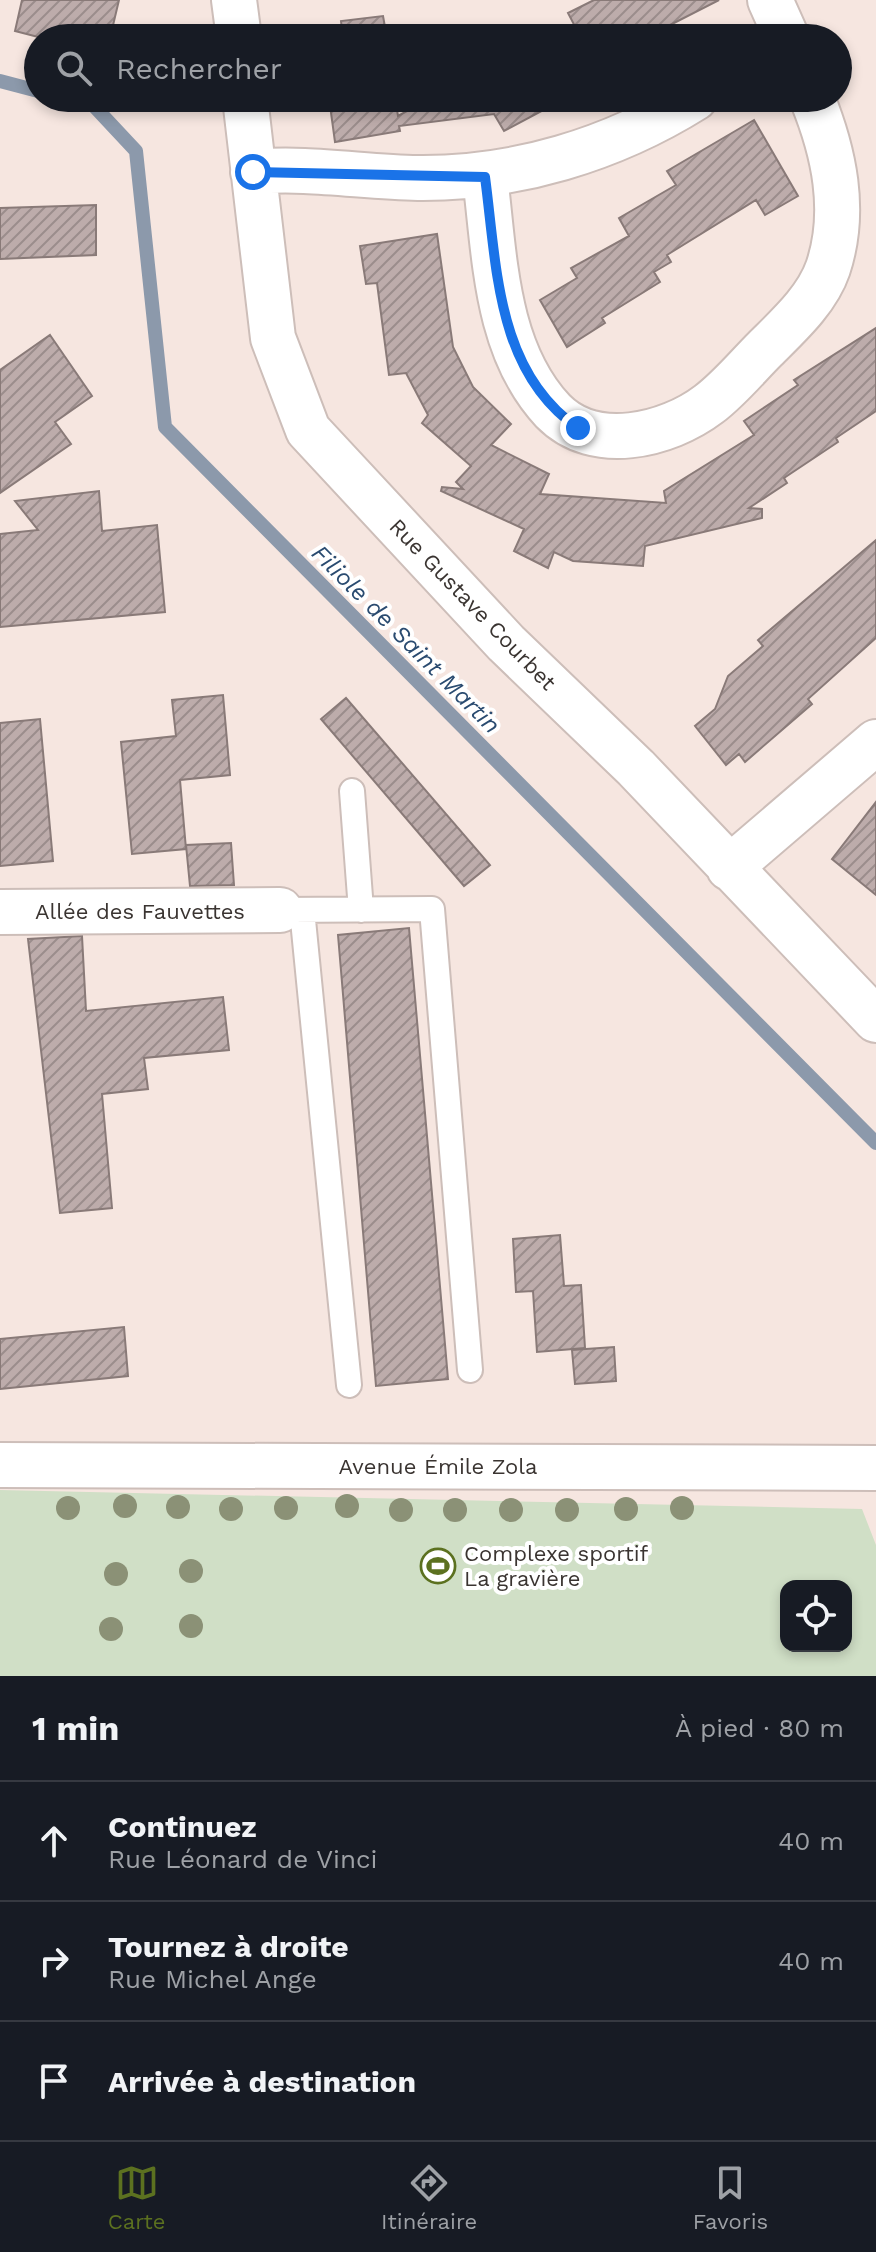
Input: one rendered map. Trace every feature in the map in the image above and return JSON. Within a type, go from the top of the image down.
[{"type":"street","points":[[234,0],[237,24]]},
{"type":"street","points":[[770,0],[781,24]]},
{"type":"street","name":"Rue Gustave Courbet","points":[[247,112],[273,338],[308,430],[506,643],[636,768],[876,1020]]},
{"type":"street","points":[[253,172],[485,177],[551,161],[622,137],[669,112]]},
{"type":"street","points":[[485,177],[501,302],[513,344],[531,381],[555,412],[578,428],[613,438],[661,429],[709,405],[800,314],[827,271],[837,226],[836,181],[830,143],[818,112]]},
{"type":"street","points":[[729,868],[876,742]]},
{"type":"street","name":"Allée des Fauvettes","points":[[0,912],[291,910]]},
{"type":"street","name":"Avenue Émile Zola","points":[[0,1465],[876,1468]]},
{"type":"lane","points":[[352,791],[361,910]]},
{"type":"lane","points":[[349,1385],[291,910],[432,909],[470,1370]]},
{"type":"green space","name":"Complexe sportif La gravière","points":[[0,1490],[862,1509],[876,1545],[876,1676],[0,1676]]},
{"type":"building","points":[[22,0],[119,0],[113,24],[24,24],[24,33],[15,31]]},
{"type":"building","points":[[594,0],[719,0],[672,24],[574,24],[568,13]]},
{"type":"building","points":[[383,16],[384,24],[341,24],[341,21]]},
{"type":"building","points":[[331,112],[397,112],[398,116],[405,112],[540,112],[504,131],[494,114],[399,126],[400,131],[335,142]]},
{"type":"building","points":[[754,120],[798,196],[765,215],[756,200],[667,255],[671,262],[654,272],[660,282],[602,318],[605,323],[567,347],[540,300],[577,278],[571,268],[629,236],[619,218],[676,185],[667,171]]},
{"type":"building","points":[[96,205],[96,255],[0,259],[0,208]]},
{"type":"building","points":[[437,234],[453,347],[473,387],[511,424],[491,445],[549,474],[540,494],[666,503],[664,491],[754,435],[744,421],[798,385],[794,380],[876,328],[876,411],[836,438],[838,442],[784,478],[787,483],[749,508],[762,509],[762,518],[645,546],[643,566],[573,561],[554,552],[548,568],[514,551],[524,529],[441,491],[442,487],[463,489],[456,482],[471,466],[422,423],[428,415],[406,373],[389,375],[377,283],[366,284],[360,246]]},
{"type":"building","points":[[50,335],[92,396],[55,422],[71,444],[0,493],[0,370]]},
{"type":"building","points":[[99,491],[102,531],[157,525],[165,612],[0,627],[0,534],[38,530],[15,501]]},
{"type":"building","points":[[876,540],[876,638],[808,699],[812,704],[745,762],[739,754],[726,765],[695,726],[715,709],[728,676],[763,646],[758,640]]},
{"type":"building","points":[[223,695],[230,775],[180,780],[186,849],[132,854],[121,742],[176,736],[172,700]]},
{"type":"building","points":[[346,698],[490,865],[464,886],[321,719]]},
{"type":"building","points":[[40,719],[53,861],[0,866],[0,723]]},
{"type":"building","points":[[876,802],[876,895],[832,859]]},
{"type":"building","points":[[231,843],[234,885],[190,886],[186,845]]},
{"type":"building","points":[[409,928],[448,1379],[376,1386],[338,935]]},
{"type":"building","points":[[82,936],[86,1011],[223,997],[229,1050],[144,1058],[148,1089],[102,1094],[112,1208],[60,1213],[28,939]]},
{"type":"building","points":[[560,1235],[564,1286],[581,1285],[585,1348],[537,1352],[533,1291],[516,1292],[513,1239]]},
{"type":"building","points":[[124,1327],[128,1376],[0,1389],[0,1339]]},
{"type":"building","points":[[614,1347],[616,1381],[575,1384],[572,1350]]},
{"type":"waterway","name":"Filiole de Saint Martin","points":[[0,81],[24,87]]},
{"type":"waterway","name":"Filiole de Saint Martin","points":[[100,112],[136,151],[165,427],[876,1143]]},
{"type":"place","name":"Complexe sportif La gravière","points":[[438,1566]]},
{"type":"route","points":[[253,172],[275,170],[418,178],[485,177],[501,302],[513,344],[531,381],[555,412],[578,428]]}]
